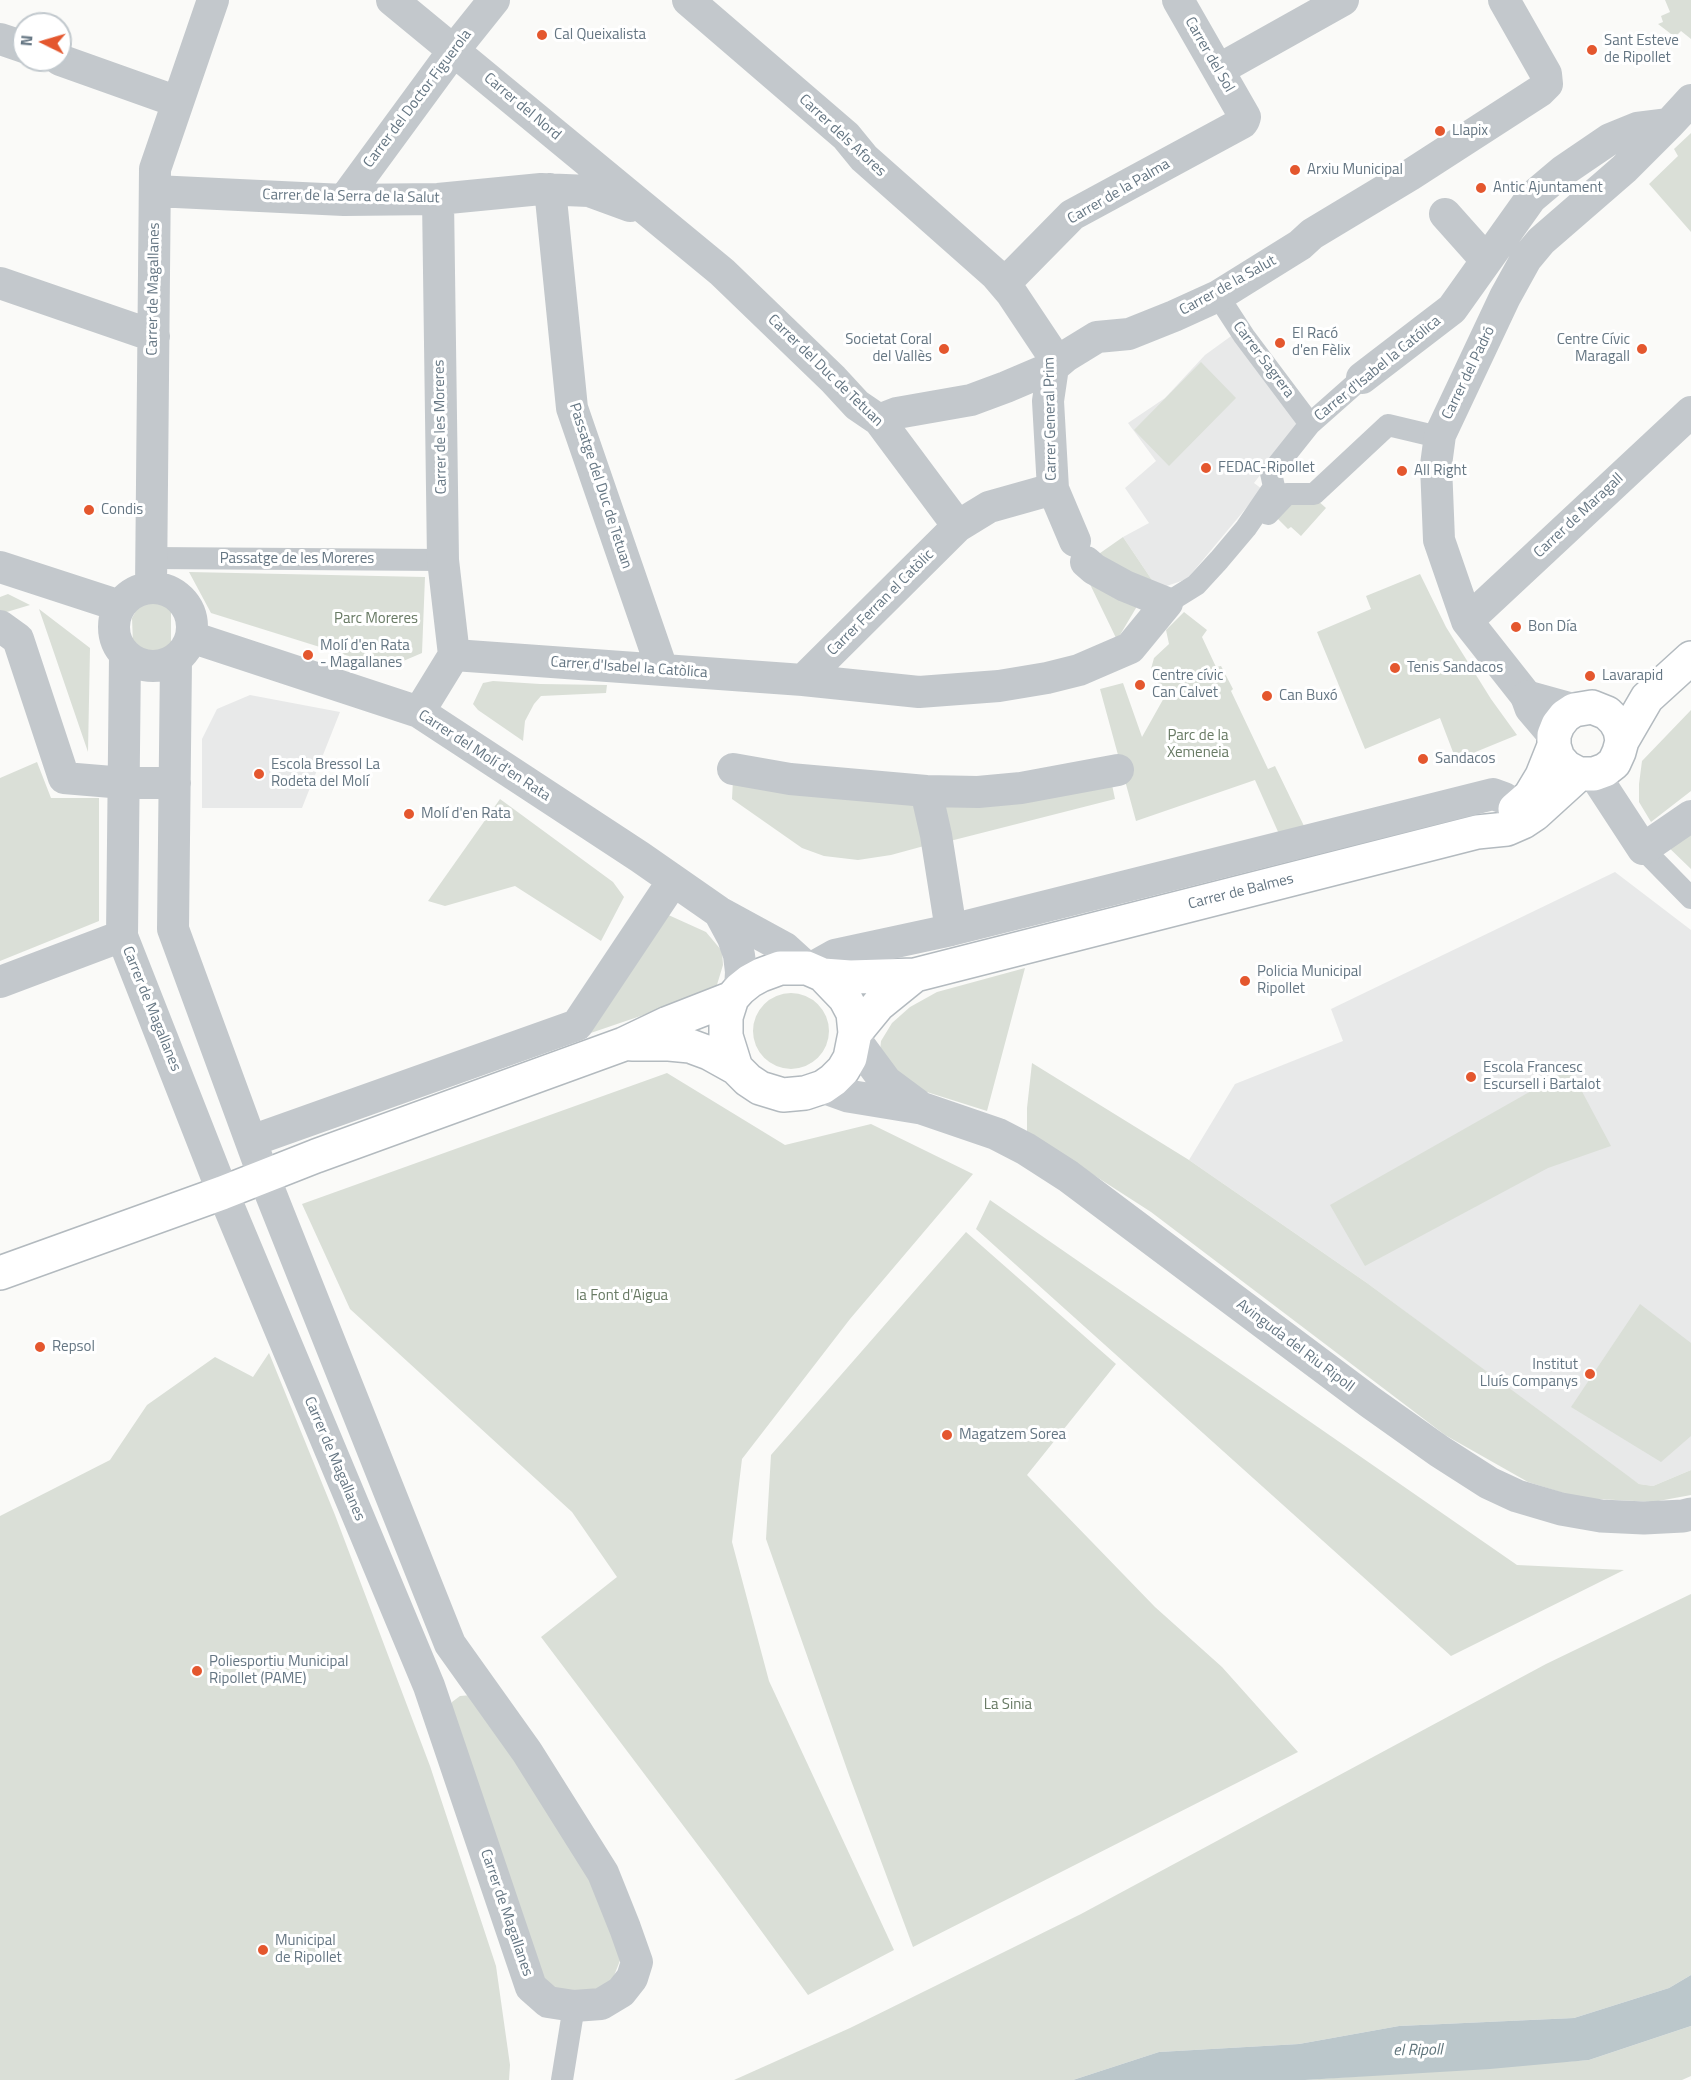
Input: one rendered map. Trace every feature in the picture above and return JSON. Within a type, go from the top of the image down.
[{"type":"main road","points":[[1554,741],[1558,758],[1577,780],[1605,770],[1614,763],[1622,741],[1647,698],[1691,658]]},
{"type":"main road","points":[[1478,832],[1506,816],[1530,796],[1542,776],[1558,725],[1565,716],[1586,709],[1647,698]]},
{"type":"main road","points":[[1586,709],[1607,713],[1620,730],[1622,741]]},
{"type":"main road","name":"Carrer de Balmes","points":[[915,975],[1478,832],[1507,829],[1523,822],[1577,780]]},
{"type":"main road","points":[[0,1273],[624,1044],[736,994],[761,975],[780,968],[850,977],[915,975]]},
{"type":"main road","points":[[624,1044],[690,1046],[736,1068],[760,1088],[783,1095],[805,1094],[823,1087],[843,1070],[855,1036],[853,1013],[845,998],[813,971]]},
{"type":"main road","points":[[855,1036],[878,1005],[915,975]]},
{"type":"main road","points":[[736,994],[726,1017],[726,1036],[736,1068]]},
{"type":"street","name":"Carrer de Magallanes","points":[[151,573],[155,169],[213,0]]},
{"type":"street","name":"Carrer del Nord","points":[[392,0],[651,214]]},
{"type":"street","name":"Carrer del Doctor Figuerola","points":[[344,200],[454,50],[494,0]]},
{"type":"street","name":"Carrer dels Afores","points":[[688,0],[846,136],[864,158],[995,274]]},
{"type":"street","name":"Carrer del Sol","points":[[1178,0],[1241,109]]},
{"type":"street","points":[[1218,70],[1343,0]]},
{"type":"street","name":"Carrer de la Salut","points":[[879,420],[897,413],[971,400],[1053,367],[1097,337],[1129,333],[1218,296],[1300,245],[1312,234],[1410,175],[1540,91],[1547,84],[1546,74],[1504,0]]},
{"type":"street","points":[[72,64],[178,102]]},
{"type":"street","name":"Carrer del Padró","points":[[1554,741],[1531,708],[1527,697],[1467,621],[1439,540],[1436,465],[1440,435],[1505,297],[1526,259],[1541,241],[1624,169],[1691,100]]},
{"type":"street","name":"Carrer de la Palma","points":[[995,274],[1008,280],[1072,215],[1242,123],[1245,117],[1241,109]]},
{"type":"street","name":"Carrer d'Isabel la Católica","points":[[803,680],[919,692],[999,686],[1047,678],[1092,666],[1130,648],[1167,603],[1196,585],[1246,528],[1274,487],[1271,473],[1310,424],[1362,378],[1452,309],[1531,198],[1563,171],[1610,139],[1637,128],[1669,124]]},
{"type":"street","name":"Carrer de la Serra de la Salut","points":[[155,191],[344,200],[438,199],[550,189],[589,191],[651,214]]},
{"type":"street","name":"Passatge del Duc de Tetuan","points":[[550,189],[572,408],[662,669]]},
{"type":"street","name":"Carrer de les Moreres","points":[[438,199],[443,560],[454,655]]},
{"type":"street","name":"Carrer del Duc de Tetuan","points":[[651,214],[722,272],[857,405],[879,420],[958,526]]},
{"type":"street","points":[[1445,214],[1486,260]]},
{"type":"street","name":"Carrer General Prim","points":[[995,274],[1012,294],[1052,354],[1053,367],[1048,401],[1053,489],[1080,552],[1094,569],[1125,586],[1167,603]]},
{"type":"street","points":[[0,283],[154,336]]},
{"type":"street","name":"Carrer Sagrera","points":[[1218,296],[1244,336],[1310,424]]},
{"type":"street","name":"Carrer de Maragall","points":[[1467,621],[1691,412]]},
{"type":"street","points":[[1246,528],[1251,530],[1287,494],[1314,494],[1388,425],[1430,435],[1440,435]]},
{"type":"street","points":[[958,526],[989,507],[1053,489]]},
{"type":"street","name":"Carrer Ferran el Catòlic","points":[[803,680],[958,526]]},
{"type":"street","name":"Passatge de les Moreres","points":[[151,573],[443,560]]},
{"type":"street","points":[[5,572],[120,606]]},
{"type":"street","points":[[151,573],[163,589],[184,602],[193,625],[184,648],[166,665],[148,667],[137,664],[125,656],[117,643],[114,628],[120,606],[129,596],[139,590],[151,573]]},
{"type":"street","points":[[0,626],[18,639],[64,778],[124,783],[175,783]]},
{"type":"street","name":"Carrer de Magallanes","points":[[125,656],[122,936],[223,1193],[429,1686],[531,1987],[548,2002],[573,2006],[601,2004],[621,1992],[632,1978],[637,1962],[625,1928],[603,1873],[527,1752],[450,1644],[264,1177],[173,929],[175,783],[184,648]]},
{"type":"street","name":"Carrer del Molí d'en Rata","points":[[184,648],[419,712],[720,912],[786,948],[813,971]]},
{"type":"street","points":[[419,712],[454,655]]},
{"type":"street","name":"Carrer d'Isabel la Catòlica","points":[[454,655],[803,680]]},
{"type":"street","points":[[1527,697],[1586,709]]},
{"type":"street","points":[[733,769],[790,779],[926,791],[978,792],[1021,788],[1118,770]]},
{"type":"street","points":[[1577,780],[1691,898]]},
{"type":"street","points":[[926,791],[936,836],[951,930]]},
{"type":"street","points":[[813,971],[835,955],[951,930],[1493,794],[1504,798],[1517,808]]},
{"type":"street","points":[[1642,849],[1691,816]]},
{"type":"street","points":[[251,1141],[577,1025],[673,881]]},
{"type":"street","points":[[720,912],[739,955],[741,972],[736,994]]},
{"type":"street","points":[[0,982],[122,936]]},
{"type":"street","name":"Avinguda del Riu Ripoll","points":[[855,1036],[886,1082],[921,1108]]},
{"type":"street","name":"Avinguda del Riu Ripoll","points":[[823,1087],[848,1095],[921,1108],[997,1134],[1026,1149],[1060,1170],[1370,1402],[1489,1483],[1517,1496],[1561,1509],[1601,1516],[1644,1518],[1691,1514]]},
{"type":"street","points":[[562,2080],[573,2006]]},
{"type":"shaded area","name":"FEDAC-Ripollet","points":[[1234,334],[1298,426],[1254,483],[1262,489],[1187,579],[1158,589],[1123,537],[1149,523],[1125,488],[1156,461],[1128,423],[1165,398],[1205,355]]},
{"type":"shaded area","name":"Escola Bressol La Rodeta del Molí","points":[[250,695],[340,712],[302,808],[202,808],[202,739],[217,709]]},
{"type":"shaded area","name":"Escola Francesc Escursell i Bartalot","points":[[1615,872],[1691,930],[1691,1470],[1653,1486],[1639,1484],[1609,1464],[1367,1283],[1189,1160],[1235,1084],[1343,1041],[1331,1009]]},
{"type":"green space","points":[[1665,0],[1691,0],[1691,39],[1681,31],[1675,37],[1658,24],[1663,22],[1661,16],[1670,12]]},
{"type":"green space","points":[[1691,133],[1691,232],[1649,184],[1678,156],[1674,149]]},
{"type":"green space","points":[[1201,362],[1236,398],[1169,466],[1134,430]]},
{"type":"green space","points":[[1288,499],[1317,500],[1326,508],[1301,536],[1291,527],[1288,529],[1274,515]]},
{"type":"green space","points":[[1123,537],[1158,589],[1093,558]]},
{"type":"green space","name":"Parc Moreres","points":[[189,572],[425,577],[422,653],[387,668],[211,613]]},
{"type":"green space","name":"Tenis Sandacos","points":[[1420,574],[1446,627],[1491,699],[1517,735],[1456,760],[1440,718],[1365,749],[1317,632],[1371,609],[1366,596]]},
{"type":"green space","points":[[1086,576],[1136,603],[1136,608],[1117,640]]},
{"type":"green space","points":[[8,594],[30,605],[0,614],[0,597]]},
{"type":"green space","points":[[152,598],[165,602],[171,612],[171,644],[165,653],[156,658],[146,659],[139,654],[133,644],[132,618],[141,602]]},
{"type":"green space","points":[[39,609],[90,648],[88,752]]},
{"type":"green space","name":"Parc de la Xemeneia","points":[[1184,612],[1207,630],[1202,637],[1216,667],[1221,666],[1268,769],[1275,766],[1304,826],[1279,834],[1255,780],[1136,821],[1100,689],[1123,683],[1142,737],[1165,696],[1157,688],[1153,679],[1151,669],[1154,658],[1169,644],[1166,630]]},
{"type":"green space","points":[[493,681],[607,685],[606,693],[541,696],[525,721],[523,741],[478,710],[473,704],[483,683]]},
{"type":"green space","points":[[1691,710],[1691,791],[1651,822],[1639,802],[1642,761]]},
{"type":"green space","points":[[37,762],[51,798],[99,798],[99,921],[0,961],[0,778]]},
{"type":"green space","points":[[733,780],[915,804],[924,846],[891,855],[858,860],[824,856],[802,848],[732,799]]},
{"type":"green space","points":[[1111,780],[1115,799],[950,841],[942,803]]},
{"type":"green space","points":[[500,799],[613,882],[624,897],[601,941],[515,886],[445,906],[428,901]]},
{"type":"green space","points":[[1691,824],[1691,869],[1663,842]]},
{"type":"green space","points":[[664,913],[706,932],[722,951],[723,965],[716,988],[705,994],[579,1037]]},
{"type":"green space","points":[[1025,968],[987,1111],[892,1081],[879,1061],[881,1041],[892,1023],[910,1007],[937,992]]},
{"type":"green space","points":[[784,993],[798,993],[812,999],[823,1010],[829,1024],[826,1046],[818,1058],[798,1069],[784,1069],[770,1063],[759,1052],[753,1038],[753,1024],[759,1010],[770,999]]},
{"type":"green space","points":[[1032,1063],[1189,1160],[1367,1283],[1639,1484],[1653,1486],[1691,1470],[1691,1495],[1653,1502],[1579,1498],[1528,1482],[1445,1435],[1151,1212],[1027,1132]]},
{"type":"green space","points":[[1570,1069],[1611,1146],[1548,1168],[1365,1266],[1330,1205]]},
{"type":"green space","name":"la Font d'Aigua","points":[[667,1073],[785,1145],[871,1124],[973,1174],[850,1319],[742,1459],[732,1542],[769,1681],[894,1950],[808,1995],[541,1637],[617,1577],[572,1512],[350,1309],[302,1204]]},
{"type":"green space","points":[[990,1200],[1517,1565],[1624,1570],[1451,1656],[976,1229]]},
{"type":"green space","name":"La Sinia","points":[[966,1232],[1116,1364],[1027,1475],[1155,1607],[1222,1667],[1298,1752],[913,1947],[849,1775],[766,1539],[771,1455]]},
{"type":"green space","points":[[1640,1304],[1691,1343],[1691,1436],[1661,1462],[1571,1407]]},
{"type":"green space","name":"Poliesportiu Municipal Ripollet (PAME)","points":[[269,1353],[335,1515],[430,1766],[496,1966],[510,2065],[509,2080],[0,2080],[0,1516],[110,1460],[147,1405],[215,1357],[253,1377]]},
{"type":"green space","points":[[1691,1594],[1691,1975],[1669,1988],[1574,2018],[1399,2026],[1299,2044],[1159,2052],[1073,2080],[734,2080],[850,2028],[1081,1914],[1546,1664]]},
{"type":"green space","points":[[472,1695],[593,1878],[621,1958],[610,1986],[569,1998],[538,1977],[450,1715],[452,1702],[460,1696]]},
{"type":"green space","points":[[1691,2026],[1691,2076],[1682,2080],[1305,2080],[1589,2060]]},
{"type":"water","name":"el Ripoll","points":[[1691,1975],[1691,2026],[1589,2060],[1490,2069],[1305,2080],[1073,2080],[1159,2052],[1299,2044],[1399,2026],[1574,2018],[1669,1988]]},
{"type":"place","name":"Cal Queixalista","points":[[542,35]]},
{"type":"place","name":"Sant Esteve de Ripollet","points":[[1592,50]]},
{"type":"place","name":"Llapix","points":[[1440,131]]},
{"type":"place","name":"Arxiu Municipal","points":[[1295,170]]},
{"type":"place","name":"Antic Ajuntament","points":[[1481,188]]},
{"type":"place","name":"El Racó d'en Fèlix","points":[[1280,343]]},
{"type":"place","name":"Societat Coral del Vallès","points":[[944,349]]},
{"type":"place","name":"Centre Cívic Maragall","points":[[1642,349]]},
{"type":"place","name":"FEDAC-Ripollet","points":[[1206,468]]},
{"type":"place","name":"All Right","points":[[1402,471]]},
{"type":"place","name":"Condis","points":[[89,510]]},
{"type":"place","name":"Bon Día","points":[[1516,627]]},
{"type":"place","name":"Molí d'en Rata - Magallanes","points":[[308,655]]},
{"type":"place","name":"Tenis Sandacos","points":[[1395,668]]},
{"type":"place","name":"Lavarapid","points":[[1590,676]]},
{"type":"place","name":"Centre cívic Can Calvet","points":[[1140,685]]},
{"type":"place","name":"Can Buxó","points":[[1267,696]]},
{"type":"place","name":"Sandacos","points":[[1423,759]]},
{"type":"place","name":"Escola Bressol La Rodeta del Molí","points":[[259,774]]},
{"type":"place","name":"Molí d'en Rata","points":[[409,814]]},
{"type":"place","name":"Policia Municipal Ripollet","points":[[1245,981]]},
{"type":"place","name":"Escola Francesc Escursell i Bartalot","points":[[1471,1077]]},
{"type":"place","name":"Repsol","points":[[40,1347]]},
{"type":"place","name":"Institut Lluís Companys","points":[[1590,1374]]},
{"type":"place","name":"Magatzem Sorea","points":[[947,1435]]},
{"type":"place","name":"Poliesportiu Municipal Ripollet (PAME)","points":[[197,1671]]},
{"type":"place","name":"Municipal de Ripollet","points":[[263,1950]]}]
